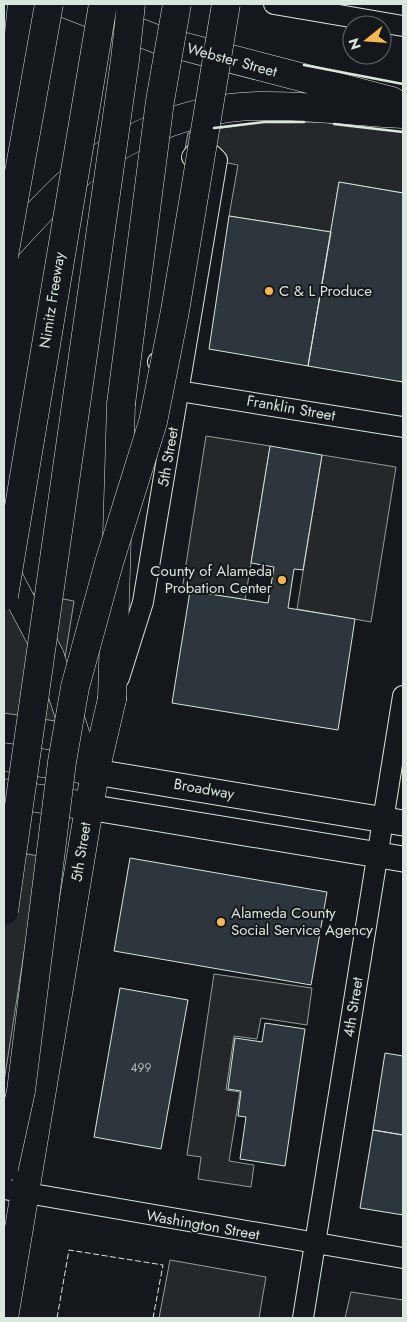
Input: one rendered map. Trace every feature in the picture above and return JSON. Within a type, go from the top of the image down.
[{"type":"main road","points":[[4,176],[22,4]]},
{"type":"main road","points":[[4,256],[49,4]]},
{"type":"main road","name":"Webster Street","points":[[66,4],[159,40],[403,104]]},
{"type":"main road","name":"Nimitz Freeway","points":[[4,596],[93,52],[103,4]]},
{"type":"main road","points":[[4,911],[124,69],[131,4]]},
{"type":"main road","points":[[112,699],[121,404],[160,100],[177,4]]},
{"type":"main road","points":[[4,1168],[21,1090],[62,762],[75,687],[109,563],[153,422],[175,311],[226,4]]},
{"type":"main road","points":[[4,250],[65,186],[99,161],[145,132],[180,119],[218,110],[259,106],[403,114]]},
{"type":"main road","points":[[4,569],[50,656],[76,736],[95,772]]},
{"type":"main road","name":"5th Street","points":[[4,1318],[14,1191],[88,807],[112,699]]},
{"type":"main road","name":"Broadway","points":[[4,757],[95,772]]},
{"type":"main road","points":[[4,793],[88,807]]},
{"type":"street","points":[[274,4],[403,26]]},
{"type":"street","name":"5th Street","points":[[112,699],[143,602],[179,391],[217,160],[212,155],[196,152],[189,161],[157,362],[179,391]]},
{"type":"street","name":"Franklin Street","points":[[179,391],[403,427]]},
{"type":"street","name":"4th Street","points":[[303,1318],[377,855],[393,821],[403,696]]},
{"type":"street","name":"Broadway","points":[[95,772],[393,821]]},
{"type":"street","points":[[88,807],[403,859]]},
{"type":"street","name":"Washington Street","points":[[14,1191],[403,1258]]},
{"type":"shaded area","points":[[264,122],[322,122],[403,132],[403,193],[339,182],[331,232],[229,216],[238,165],[184,154],[188,133]]},
{"type":"shaded area","points":[[206,436],[270,446],[245,600],[182,590]]},
{"type":"shaded area","points":[[322,455],[396,467],[371,622],[297,609]]},
{"type":"shaded area","points":[[4,588],[74,601],[55,721],[4,713]]},
{"type":"shaded area","points":[[4,850],[39,856],[4,1082]]},
{"type":"shaded area","points":[[214,974],[312,988],[307,1025],[261,1018],[257,1039],[234,1036],[226,1090],[240,1092],[229,1161],[254,1165],[251,1187],[198,1179],[201,1157],[187,1155]]},
{"type":"shaded area","points":[[170,1260],[266,1277],[259,1318],[159,1318]]},
{"type":"shaded area","points":[[351,1292],[403,1300],[403,1318],[345,1318]]},
{"type":"building","points":[[339,182],[403,193],[403,382],[308,366]]},
{"type":"building","name":"C & L Produce","points":[[229,216],[331,232],[308,366],[209,349]]},
{"type":"building","name":"County of Alameda Probation Center","points":[[270,446],[322,455],[303,570],[294,569],[288,608],[355,619],[338,730],[172,703],[190,591],[268,603],[274,567],[251,563]]},
{"type":"building","name":"Alameda County Social Service Agency","points":[[130,858],[327,892],[311,985],[114,951]]},
{"type":"building","points":[[120,988],[188,1000],[161,1149],[94,1137]]},
{"type":"building","points":[[265,1023],[305,1029],[285,1166],[240,1159],[246,1117],[238,1116],[241,1091],[228,1089],[235,1038],[262,1042]]},
{"type":"building","points":[[385,1053],[403,1056],[403,1135],[373,1130]]},
{"type":"building","points":[[373,1130],[403,1135],[403,1215],[360,1208]]},
{"type":"fence","points":[[57,1318],[69,1250],[163,1265],[153,1318]]},
{"type":"wall","points":[[304,65],[403,84]]},
{"type":"wall","points":[[214,128],[264,122],[304,122]]},
{"type":"wall","points":[[334,124],[403,132]]},
{"type":"place","name":"C & L Produce","points":[[269,291]]},
{"type":"place","name":"County of Alameda Probation Center","points":[[282,580]]},
{"type":"place","name":"Alameda County Social Service Agency","points":[[221,922]]}]
